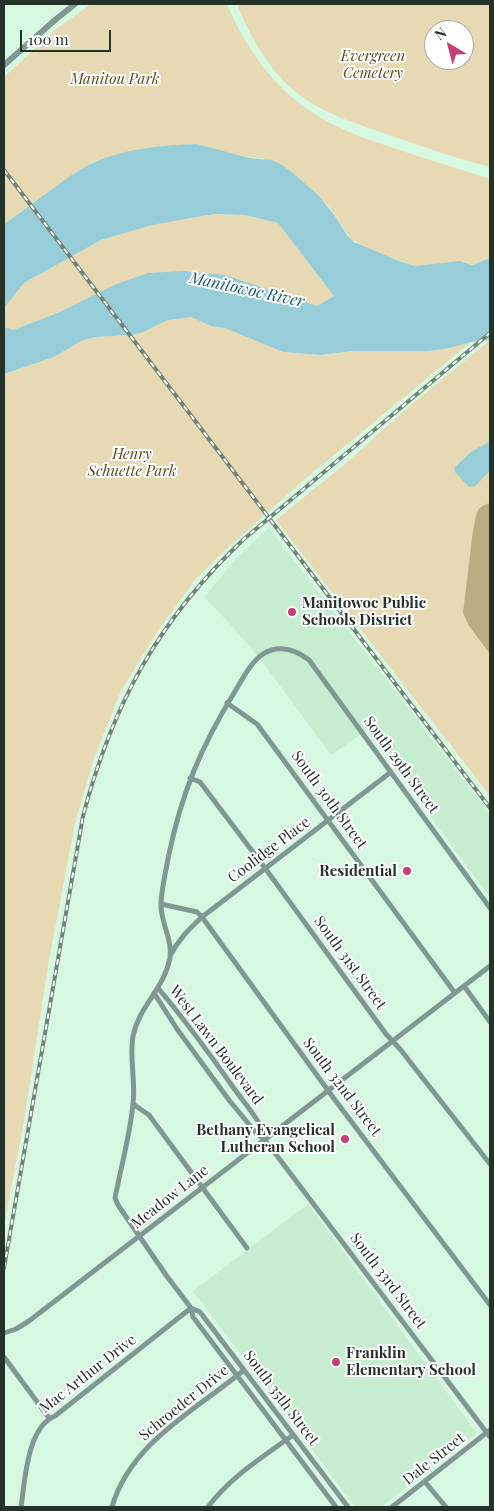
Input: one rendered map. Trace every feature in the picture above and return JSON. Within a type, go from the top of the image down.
[{"type":"street","points":[[4,65],[71,5]]},
{"type":"street","name":"South 29th Street","points":[[227,703],[254,662],[264,654],[282,649],[299,652],[309,660],[490,908]]},
{"type":"street","points":[[227,703],[201,751],[190,778],[180,807],[172,840],[164,877],[161,904],[170,956],[166,974],[141,1011],[133,1036],[133,1104],[149,1115],[247,1248]]},
{"type":"street","name":"South 30th Street","points":[[227,703],[250,717],[257,724],[455,993]]},
{"type":"street","name":"Coolidge Place","points":[[170,956],[175,945],[186,931],[202,917],[391,772]]},
{"type":"street","name":"South 31st Street","points":[[190,778],[200,782],[393,1042],[490,1164]]},
{"type":"street","points":[[161,904],[197,912],[202,917]]},
{"type":"street","name":"South 32nd Street","points":[[202,917],[329,1091],[490,1305]]},
{"type":"street","name":"Meadow Lane","points":[[4,1333],[16,1329],[29,1321],[490,966]]},
{"type":"street","points":[[464,986],[490,1022]]},
{"type":"street","name":"West Lawn Boulevard","points":[[156,991],[177,1029],[229,1100],[257,1134],[265,1140]]},
{"type":"street","name":"West Lawn Boulevard","points":[[156,991],[186,1022],[263,1130],[265,1140]]},
{"type":"street","name":"South 35th Street","points":[[133,1104],[115,1198],[118,1205],[191,1308],[194,1317],[336,1507]]},
{"type":"street","name":"South 33rd Street","points":[[265,1140],[489,1434]]},
{"type":"street","name":"South 35th Street","points":[[191,1308],[200,1312],[348,1507]]},
{"type":"street","name":"Mac Arthur Drive","points":[[21,1507],[30,1452],[36,1435],[49,1418],[55,1416],[191,1308]]},
{"type":"street","points":[[4,1356],[49,1418]]},
{"type":"street","name":"Schroeder Drive","points":[[112,1507],[124,1477],[136,1459],[158,1436],[244,1370]]},
{"type":"street","points":[[208,1507],[219,1492],[229,1483],[293,1434]]},
{"type":"street","name":"Dale Street","points":[[392,1507],[489,1434]]},
{"type":"street","points":[[425,1482],[446,1507]]},
{"type":"shaded area","points":[[490,503],[490,654],[469,626],[463,613],[476,516],[481,507]]},
{"type":"shaded area","points":[[269,528],[490,814],[490,898],[367,730],[331,755],[264,664],[232,626],[204,597],[239,555]]},
{"type":"shaded area","name":"Franklin Elementary School","points":[[308,1204],[477,1433],[381,1507],[355,1507],[193,1291]]},
{"type":"green space","name":"Manitou Park","points":[[91,4],[227,4],[242,36],[262,65],[285,91],[313,113],[364,138],[490,179],[490,258],[472,265],[465,262],[415,266],[373,251],[351,239],[319,196],[282,165],[262,158],[243,157],[197,144],[140,150],[94,162],[68,178],[4,224],[4,77],[56,29]]},
{"type":"green space","name":"Evergreen Cemetery","points":[[237,4],[490,4],[490,167],[453,157],[366,127],[339,117],[313,104],[282,79],[253,37]]},
{"type":"green space","points":[[214,214],[245,215],[278,223],[335,296],[317,306],[225,275],[60,312],[13,330],[4,327],[4,308],[24,283],[101,240],[152,225]]},
{"type":"green space","name":"Henry Schuette Park","points":[[191,317],[211,326],[225,327],[283,352],[320,355],[352,351],[428,351],[446,349],[471,342],[305,479],[220,555],[194,581],[157,632],[121,691],[94,758],[75,823],[48,966],[24,1121],[4,1226],[4,374],[54,357],[81,341],[95,337],[141,333],[168,320]]},
{"type":"green space","points":[[490,340],[490,796],[276,520],[345,464],[405,410]]},
{"type":"water","name":"Manitowoc River","points":[[197,144],[249,158],[272,160],[282,165],[319,196],[354,242],[399,261],[415,266],[460,261],[472,265],[490,258],[490,340],[428,351],[352,351],[320,355],[283,352],[225,328],[211,326],[191,317],[168,320],[141,333],[95,337],[81,341],[54,357],[4,374],[4,327],[13,330],[60,312],[114,285],[148,273],[184,271],[225,275],[317,306],[334,296],[278,223],[245,215],[214,214],[152,225],[101,240],[24,283],[4,308],[4,224],[74,174],[98,161],[140,149]]},
{"type":"water","points":[[490,441],[490,471],[475,486],[469,487],[455,472],[454,468],[471,452]]},
{"type":"railway","points":[[4,170],[490,808]]},
{"type":"railway","points":[[4,1268],[83,816],[109,736],[143,665],[187,600],[244,539],[490,333]]},
{"type":"place","name":"Manitowoc Public Schools District","points":[[292,612]]},
{"type":"place","name":"Residential","points":[[407,871]]},
{"type":"place","name":"Bethany Evangelical Lutheran School","points":[[345,1139]]},
{"type":"place","name":"Franklin Elementary School","points":[[336,1362]]}]
